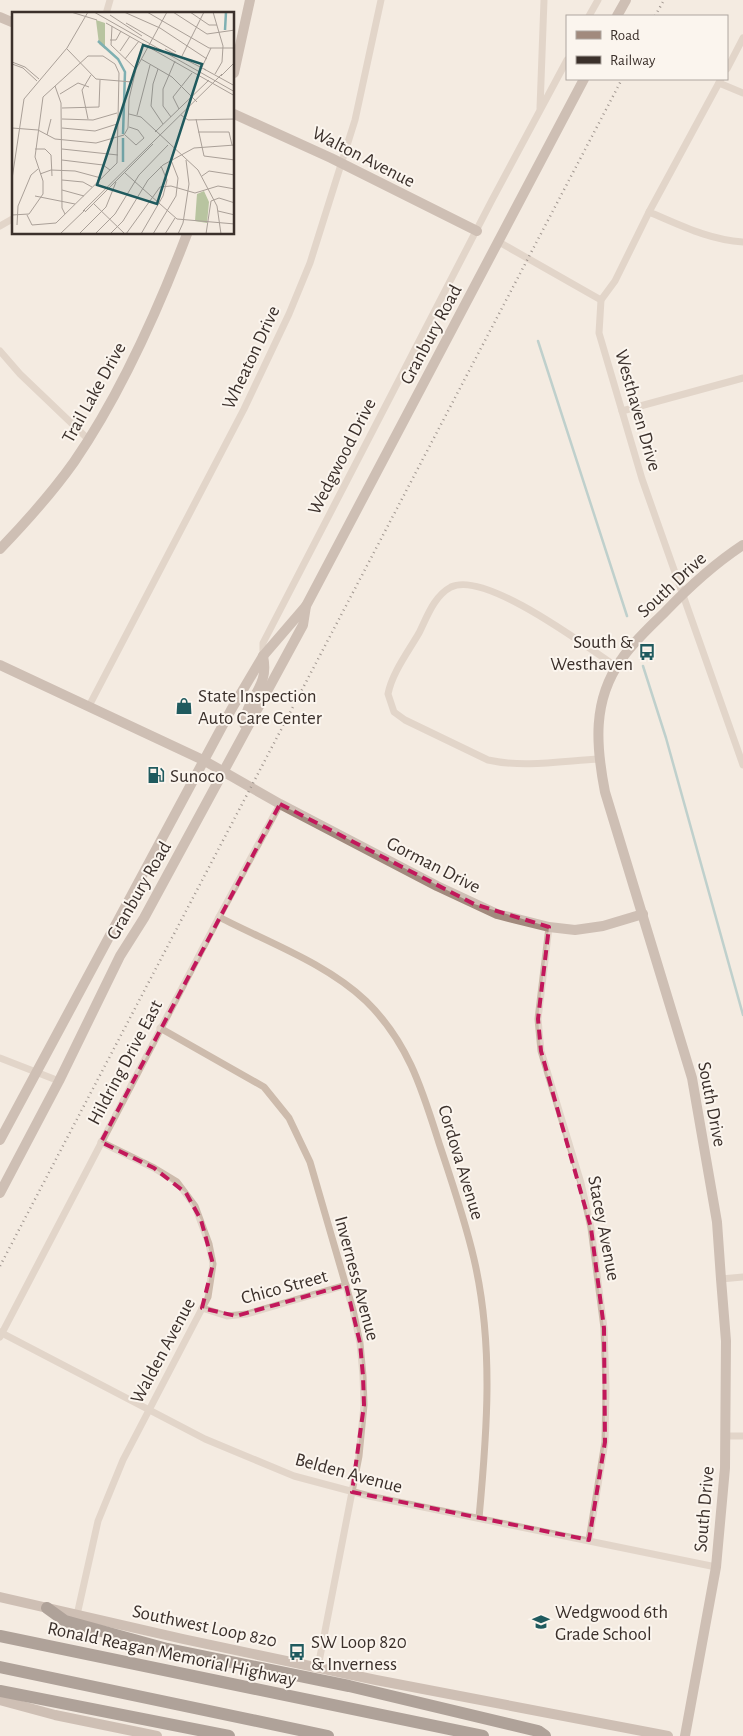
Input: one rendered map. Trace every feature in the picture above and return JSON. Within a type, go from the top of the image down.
[{"type":"highway","points":[[47,1608],[65,1621],[167,1649],[349,1686],[538,1731],[545,1736]]},
{"type":"highway","name":"Ronald Reagan Memorial Highway","points":[[0,1636],[483,1736]]},
{"type":"highway","points":[[0,1667],[328,1736]]},
{"type":"highway","points":[[0,1691],[229,1736]]},
{"type":"main road","points":[[235,68],[250,0]]},
{"type":"main road","points":[[618,15],[626,0]]},
{"type":"main road","points":[[0,17],[12,22]]},
{"type":"main road","name":"Granbury Road","points":[[0,1140],[203,760],[263,656],[306,606],[583,80]]},
{"type":"main road","name":"Walton Avenue","points":[[235,114],[342,164],[477,231]]},
{"type":"main road","name":"Trail Lake Drive","points":[[0,549],[56,484],[88,440],[105,412],[151,319],[187,235]]},
{"type":"main road","name":"South Drive","points":[[685,1736],[716,1567],[726,1436],[726,1341],[717,1222],[692,1078],[606,792],[597,747],[600,712],[616,666],[648,629],[701,576],[743,546]]},
{"type":"main road","name":"Granbury Road","points":[[0,1193],[59,1081],[120,956],[144,918],[303,625],[306,606]]},
{"type":"main road","points":[[244,733],[248,710],[265,677],[263,656]]},
{"type":"main road","name":"Gorman Drive","points":[[0,664],[225,771],[280,804],[497,914],[549,927],[575,930],[603,926],[643,914]]},
{"type":"main road","name":"Southwest Loop 820","points":[[0,1597],[318,1667],[668,1736]]},
{"type":"main road","points":[[0,1700],[48,1713],[157,1736]]},
{"type":"street","name":"Wheaton Drive","points":[[89,706],[244,409],[285,323],[310,262],[342,164],[355,120],[381,0]]},
{"type":"street","points":[[540,111],[544,0]]},
{"type":"street","points":[[590,15],[598,0]]},
{"type":"street","points":[[728,66],[743,38]]},
{"type":"street","name":"Wedgwood Drive","points":[[263,656],[263,643],[566,62]]},
{"type":"street","points":[[498,242],[601,300],[615,281],[649,212],[720,81],[743,93]]},
{"type":"street","points":[[649,212],[713,238],[743,242]]},
{"type":"street","points":[[0,226],[12,219]]},
{"type":"street","name":"Westhaven Drive","points":[[601,300],[599,333],[642,479],[743,765]]},
{"type":"street","points":[[0,350],[20,374],[88,440]]},
{"type":"street","points":[[622,411],[743,378]]},
{"type":"street","points":[[599,760],[502,763],[464,750],[394,712],[388,694],[389,688],[440,595],[454,586],[474,588],[506,596],[526,606],[616,666]]},
{"type":"street","points":[[736,749],[743,743]]},
{"type":"street","name":"Hildring Drive East","points":[[1,1334],[218,917],[280,804]]},
{"type":"street","name":"Cordova Avenue","points":[[218,917],[316,966],[365,1000],[388,1024],[418,1077],[474,1260],[486,1335],[488,1408],[479,1518]]},
{"type":"street","name":"Stacey Avenue","points":[[549,927],[538,1019],[541,1051],[581,1183],[592,1228],[604,1328],[605,1442],[590,1540]]},
{"type":"street","name":"Inverness Avenue","points":[[160,1028],[264,1088],[289,1118],[310,1162],[346,1285],[360,1343],[364,1405],[359,1456],[318,1667]]},
{"type":"street","points":[[0,1058],[59,1081]]},
{"type":"street","name":"Walden Avenue","points":[[77,1615],[98,1521],[119,1469],[208,1297],[213,1264],[209,1244],[195,1206],[176,1182],[101,1142]]},
{"type":"street","points":[[722,1279],[743,1277]]},
{"type":"street","name":"Chico Street","points":[[202,1308],[227,1316],[242,1315],[346,1285]]},
{"type":"street","name":"Belden Avenue","points":[[1,1334],[230,1451],[294,1476],[352,1492],[716,1567]]},
{"type":"street","points":[[726,1436],[743,1436]]},
{"type":"highlighted area","points":[[280,804],[474,904],[549,927],[538,1019],[541,1051],[591,1228],[604,1328],[605,1442],[589,1540],[352,1492],[364,1405],[360,1343],[346,1285],[236,1316],[202,1308],[213,1264],[201,1220],[186,1193],[154,1168],[101,1142]]},
{"type":"waterway","points":[[538,341],[627,616]]},
{"type":"waterway","points":[[643,666],[666,738],[743,1015]]},
{"type":"railway","points":[[656,15],[664,0]]},
{"type":"railway","points":[[0,1266],[621,80]]},
{"type":"place","name":"South & Westhaven","points":[[647,652]]},
{"type":"place","name":"State Inspection Auto Care Center","points":[[184,706]]},
{"type":"place","name":"Sunoco","points":[[156,775]]},
{"type":"place","name":"Wedgwood 6th Grade School","points":[[541,1622]]},
{"type":"place","name":"SW Loop 820 & Inverness","points":[[297,1652]]}]
